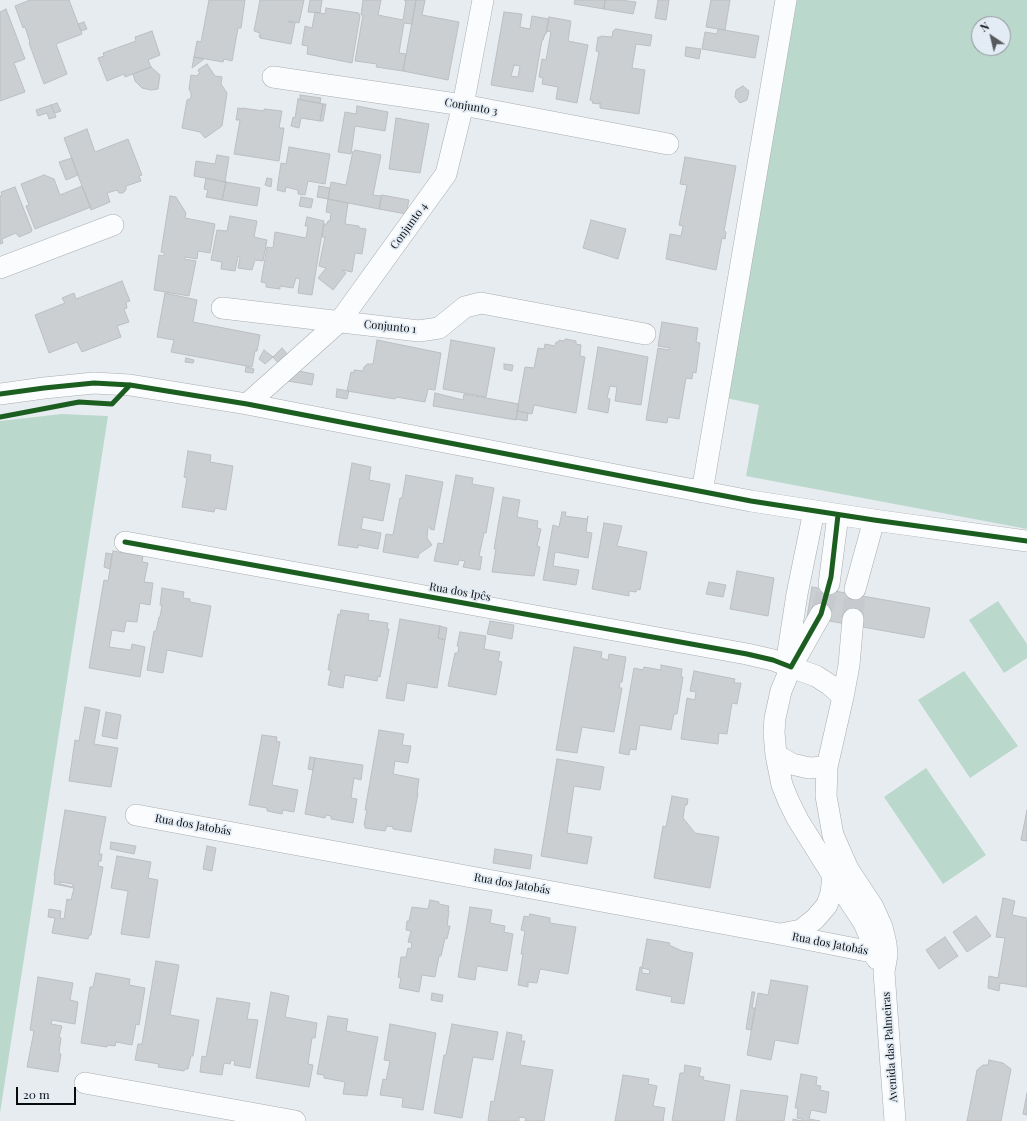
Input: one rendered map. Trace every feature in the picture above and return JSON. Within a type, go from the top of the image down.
[{"type":"street","name":"Conjunto 4","points":[[247,404],[340,322],[446,174],[463,106],[483,0]]},
{"type":"street","points":[[702,492],[786,0]]},
{"type":"street","name":"Conjunto 3","points":[[273,77],[463,106],[668,144]]},
{"type":"street","points":[[0,268],[113,226]]},
{"type":"street","name":"Conjunto 1","points":[[222,308],[419,331],[439,328],[465,307],[481,303],[645,334]]},
{"type":"street","points":[[0,394],[94,383],[123,384],[247,404],[702,492],[838,515],[1027,541]]},
{"type":"street","points":[[808,510],[783,664],[816,676],[830,685],[843,697]]},
{"type":"street","points":[[838,515],[830,581],[856,585],[874,520]]},
{"type":"street","name":"Rua dos Ipês","points":[[125,542],[747,654],[783,664]]},
{"type":"street","name":"Avenida das Palmeiras","points":[[821,614],[783,664],[781,691],[777,704],[774,732],[776,755],[782,785],[798,820],[864,924],[880,953]]},
{"type":"street","name":"Avenida das Palmeiras","points":[[853,619],[849,664],[827,767],[826,796],[833,835],[848,869],[872,907],[882,927],[880,953],[895,1121]]},
{"type":"street","points":[[776,755],[792,764],[809,768],[827,767]]},
{"type":"street","name":"Rua dos Jatobás","points":[[136,815],[880,953]]},
{"type":"street","points":[[780,934],[801,930],[815,919],[827,905],[831,893],[833,876]]},
{"type":"street","name":"Rua dos Jatobás","points":[[801,930],[880,953]]},
{"type":"street","points":[[86,1083],[295,1121]]},
{"type":"green space","points":[[797,0],[1027,0],[1027,529],[746,476],[759,405],[726,398]]},
{"type":"green space","points":[[62,414],[108,416],[0,1113],[0,421]]},
{"type":"green space","points":[[998,601],[1027,644],[1027,658],[1004,673],[969,620]]},
{"type":"green space","points":[[964,671],[1018,746],[970,778],[918,700]]},
{"type":"green space","points":[[926,768],[986,855],[943,884],[884,797]]},
{"type":"building","points":[[30,0],[69,0],[82,34],[56,44],[67,74],[44,84],[29,43],[30,42],[25,27],[23,28],[15,6]]},
{"type":"building","points":[[209,0],[245,0],[241,28],[238,28],[232,61],[224,59],[223,62],[194,57],[197,41],[201,42]]},
{"type":"building","points":[[260,0],[304,0],[299,23],[288,22],[295,23],[291,44],[260,38],[260,33],[254,31]]},
{"type":"building","points":[[310,0],[322,0],[320,13],[308,12]]},
{"type":"building","points":[[363,0],[381,0],[378,15],[403,20],[406,1],[404,0],[416,0],[412,24],[404,23],[399,53],[406,54],[403,71],[376,67],[377,64],[355,61],[363,15],[361,15]]},
{"type":"building","points":[[416,0],[425,0],[422,15],[459,22],[448,80],[403,71]]},
{"type":"building","points":[[575,0],[605,0],[604,9],[574,4]]},
{"type":"building","points":[[605,0],[636,2],[633,14],[604,9]]},
{"type":"building","points":[[658,0],[669,0],[666,20],[655,18]]},
{"type":"building","points":[[711,0],[730,0],[725,30],[706,27]]},
{"type":"building","points":[[326,8],[359,13],[360,16],[352,63],[307,54],[308,46],[302,45],[305,26],[312,28],[315,12],[325,14]]},
{"type":"building","points":[[6,9],[25,59],[14,63],[25,92],[0,101],[0,12]]},
{"type":"building","points":[[504,12],[522,14],[520,27],[530,29],[532,16],[549,19],[546,34],[542,40],[533,92],[491,85]],"holes":[[[514,65],[520,66],[518,77],[511,76]]]},
{"type":"building","points":[[549,17],[571,21],[568,41],[588,45],[577,103],[556,99],[558,87],[542,84],[543,78],[539,77],[542,59],[546,60],[551,32],[546,31]]},
{"type":"building","points":[[84,22],[87,29],[81,31],[78,24]]},
{"type":"building","points":[[616,29],[652,35],[650,46],[636,44],[632,68],[645,70],[639,114],[600,108],[600,102],[599,104],[592,103],[593,101],[590,100],[599,52],[596,51],[598,37],[612,37],[613,31]]},
{"type":"building","points":[[718,29],[759,36],[755,58],[702,49],[705,32],[717,34]]},
{"type":"building","points":[[152,31],[160,55],[148,60],[151,67],[125,77],[124,74],[107,81],[98,58],[104,56],[103,53],[136,41],[135,37]]},
{"type":"building","points":[[686,47],[701,49],[699,59],[685,56]]},
{"type":"building","points":[[194,57],[204,59],[192,68]]},
{"type":"building","points":[[207,64],[215,76],[222,77],[221,84],[227,93],[222,126],[205,138],[200,132],[182,128],[187,100],[191,98],[189,89],[191,75],[196,76],[200,73],[198,71],[199,69]]},
{"type":"building","points":[[151,67],[160,75],[158,89],[151,90],[142,88],[135,81],[133,74]]},
{"type":"building","points":[[743,86],[749,91],[747,100],[740,103],[735,97],[736,90]]},
{"type":"building","points":[[300,95],[321,98],[320,103],[300,100]]},
{"type":"building","points":[[298,99],[323,104],[320,121],[301,118],[299,128],[291,126],[293,117],[295,118]]},
{"type":"building","points":[[57,103],[61,111],[55,113],[51,105]]},
{"type":"building","points":[[323,104],[326,104],[323,121],[320,121]]},
{"type":"building","points":[[51,105],[56,117],[49,119],[47,113],[38,116],[36,110]]},
{"type":"building","points":[[357,106],[388,112],[385,131],[355,126],[351,154],[338,152],[345,112],[356,114]]},
{"type":"building","points":[[238,108],[264,111],[264,109],[282,111],[279,128],[284,128],[279,161],[234,154],[240,120],[236,120]]},
{"type":"building","points":[[396,118],[429,124],[420,173],[389,169]]},
{"type":"building","points":[[87,129],[95,152],[128,139],[142,175],[139,176],[141,181],[126,186],[126,190],[123,193],[119,193],[117,190],[107,193],[110,202],[91,210],[64,138]]},
{"type":"building","points":[[289,147],[330,154],[325,184],[308,181],[305,195],[298,194],[298,190],[286,187],[285,192],[277,190],[281,163],[286,164]]},
{"type":"building","points":[[355,150],[381,155],[373,195],[381,196],[379,209],[328,199],[331,182],[346,185],[353,151],[354,152]]},
{"type":"building","points":[[217,155],[229,157],[225,182],[194,176],[196,161],[215,164]]},
{"type":"building","points":[[685,157],[736,166],[724,231],[726,232],[725,239],[722,238],[716,270],[666,259],[670,234],[681,236],[683,226],[679,225],[687,185],[680,184]]},
{"type":"building","points":[[72,158],[78,175],[66,180],[59,162]]},
{"type":"building","points":[[44,175],[54,179],[60,195],[82,186],[91,207],[35,229],[26,206],[29,205],[21,184]]},
{"type":"building","points":[[206,178],[226,182],[222,200],[206,197],[208,190],[204,189]]},
{"type":"building","points":[[267,178],[272,179],[271,187],[265,185]]},
{"type":"building","points":[[226,182],[260,188],[257,206],[222,200]]},
{"type":"building","points":[[319,186],[330,188],[328,199],[317,197]]},
{"type":"building","points":[[15,187],[32,230],[31,232],[19,237],[16,233],[2,239],[3,243],[0,244],[1,192]]},
{"type":"building","points":[[382,195],[409,200],[406,214],[379,209]]},
{"type":"building","points":[[170,196],[176,197],[186,213],[185,218],[215,224],[210,253],[198,251],[197,259],[185,257],[184,259],[196,261],[189,296],[154,290],[159,255],[163,256],[165,253],[161,252]]},
{"type":"building","points":[[301,197],[313,199],[311,208],[299,206]]},
{"type":"building","points":[[328,199],[348,203],[345,224],[359,226],[359,228],[366,229],[362,254],[355,253],[352,272],[342,270],[346,273],[333,290],[318,278],[326,268],[319,266],[325,237],[322,237],[324,224],[327,224],[328,221],[330,221],[331,213],[326,212]]},
{"type":"building","points":[[230,216],[257,221],[254,237],[267,240],[263,261],[255,260],[252,270],[238,268],[240,257],[238,256],[235,271],[221,269],[222,262],[211,260],[217,230],[227,231]]},
{"type":"building","points":[[307,217],[324,221],[312,295],[298,293],[300,279],[296,278],[293,288],[280,286],[280,289],[266,287],[266,283],[261,282],[267,247],[273,248],[275,232],[306,238],[308,226],[305,226]]},
{"type":"building","points":[[591,220],[626,229],[618,259],[583,248]]},
{"type":"building","points":[[122,281],[130,301],[126,302],[127,308],[124,309],[129,322],[117,326],[121,337],[82,352],[77,342],[49,353],[35,315],[65,303],[62,298],[74,293],[76,299]]},
{"type":"building","points":[[165,293],[197,300],[193,322],[260,335],[252,367],[171,352],[174,340],[157,337]]},
{"type":"building","points":[[662,322],[698,328],[696,342],[700,343],[696,373],[693,372],[692,379],[686,378],[679,419],[668,417],[667,423],[646,420],[658,348],[669,350],[670,348],[658,346]]},
{"type":"building","points":[[566,339],[576,341],[576,344],[581,345],[580,356],[585,357],[576,413],[534,405],[532,414],[517,411],[525,367],[534,368],[538,348],[544,349],[545,344],[555,346],[556,342],[559,342],[559,340],[563,341]]},
{"type":"building","points":[[377,340],[441,353],[435,390],[428,389],[425,402],[396,397],[395,399],[347,391],[351,372],[354,373],[354,370],[363,371],[367,364],[373,364]]},
{"type":"building","points":[[451,340],[495,348],[486,397],[443,389]]},
{"type":"building","points":[[598,347],[648,357],[641,405],[615,401],[617,387],[610,386],[607,398],[610,399],[608,413],[588,409]]},
{"type":"building","points":[[282,348],[294,362],[294,370],[314,374],[312,385],[281,380],[283,369],[273,357]]},
{"type":"building","points":[[264,350],[273,357],[265,364],[259,359]]},
{"type":"building","points":[[186,358],[194,360],[193,363],[185,362]]},
{"type":"building","points":[[504,364],[513,365],[512,371],[504,369]]},
{"type":"building","points":[[246,367],[254,369],[253,373],[245,372]]},
{"type":"building","points":[[337,389],[349,391],[347,399],[336,397]]},
{"type":"building","points":[[435,393],[463,400],[464,394],[519,404],[516,420],[433,406]]},
{"type":"building","points":[[517,411],[528,413],[527,421],[516,419]]},
{"type":"building","points":[[188,451],[211,455],[210,462],[233,466],[226,510],[215,508],[214,512],[182,507],[187,478],[184,477]]},
{"type":"building","points":[[352,463],[371,467],[369,480],[390,484],[383,521],[363,517],[361,529],[381,533],[378,549],[358,545],[358,548],[338,545]]},
{"type":"building","points":[[406,475],[443,482],[434,530],[430,529],[431,527],[428,527],[427,538],[432,545],[419,554],[418,558],[383,552],[386,534],[393,535]]},
{"type":"building","points":[[456,475],[473,478],[472,484],[494,488],[486,533],[484,533],[479,556],[482,557],[480,570],[463,567],[465,561],[459,560],[458,565],[434,561],[438,543],[443,544]]},
{"type":"building","points":[[503,497],[520,500],[517,517],[538,521],[537,528],[541,529],[537,546],[540,547],[534,576],[492,572],[496,549],[494,549]]},
{"type":"building","points":[[562,512],[566,512],[565,516],[587,519],[588,516],[586,532],[592,533],[588,558],[555,552],[553,566],[579,570],[576,585],[543,580],[553,525],[559,527]]},
{"type":"building","points":[[604,523],[622,526],[617,546],[647,552],[640,590],[637,589],[636,592],[629,591],[629,596],[592,589]]},
{"type":"building","points":[[113,551],[143,556],[142,562],[148,563],[144,582],[153,583],[150,605],[140,603],[137,622],[126,621],[124,632],[112,630],[109,647],[131,650],[132,644],[145,647],[140,677],[89,668],[104,580],[108,581]]},
{"type":"building","points":[[106,553],[112,554],[110,569],[104,567]]},
{"type":"building","points":[[737,571],[774,578],[768,616],[730,609]]},
{"type":"building","points":[[709,582],[726,585],[723,597],[706,594]]},
{"type":"building","points":[[812,587],[930,608],[924,638],[807,617]]},
{"type":"building","points":[[162,588],[184,592],[183,598],[190,599],[190,602],[211,606],[202,657],[167,650],[163,673],[147,670],[154,631],[156,631],[160,617]]},
{"type":"building","points":[[341,610],[369,614],[368,620],[388,623],[387,629],[389,629],[380,677],[378,676],[377,681],[345,675],[343,688],[328,685],[331,670],[328,670],[338,614],[340,615]]},
{"type":"building","points":[[400,619],[440,626],[438,638],[445,640],[437,688],[407,683],[404,701],[386,698]]},
{"type":"building","points":[[490,621],[514,625],[512,639],[487,634]]},
{"type":"building","points":[[440,626],[447,628],[445,640],[438,638]]},
{"type":"building","points":[[460,632],[486,636],[484,649],[500,652],[498,661],[502,662],[496,695],[448,686],[455,653],[458,653],[459,647],[457,646]]},
{"type":"building","points":[[574,647],[602,652],[601,658],[608,660],[609,654],[626,657],[622,682],[620,682],[619,688],[622,688],[614,732],[582,727],[577,753],[556,750]]},
{"type":"building","points":[[661,665],[682,669],[681,677],[683,677],[677,714],[674,714],[671,730],[640,725],[636,750],[630,749],[629,755],[619,753],[634,668],[643,670],[644,667],[661,670]]},
{"type":"building","points":[[694,671],[735,679],[734,683],[741,683],[737,704],[732,703],[727,734],[719,733],[718,744],[681,739],[687,698],[695,700],[696,692],[690,691]]},
{"type":"building","points":[[85,707],[100,710],[94,744],[118,748],[111,787],[69,781],[75,740],[79,741]]},
{"type":"building","points":[[106,712],[121,715],[117,739],[102,736]]},
{"type":"building","points":[[379,730],[404,734],[402,745],[411,746],[408,763],[395,761],[393,774],[419,779],[411,832],[393,829],[393,827],[387,826],[385,831],[365,828],[364,825],[367,810],[365,810]]},
{"type":"building","points":[[262,735],[277,737],[276,741],[280,742],[272,785],[298,790],[294,812],[283,810],[282,814],[267,811],[267,808],[249,805]]},
{"type":"building","points":[[310,757],[315,758],[313,770],[308,769]]},
{"type":"building","points":[[315,758],[363,765],[361,780],[354,778],[351,798],[357,799],[353,823],[331,819],[331,816],[326,815],[325,818],[305,814]]},
{"type":"building","points":[[557,759],[604,767],[600,790],[574,786],[567,833],[592,837],[587,864],[541,856]]},
{"type":"building","points":[[672,796],[688,799],[687,805],[685,805],[683,818],[695,833],[719,837],[710,888],[654,878],[663,826],[666,827]]},
{"type":"building","points":[[65,810],[106,817],[99,854],[102,854],[101,861],[99,861],[98,866],[103,867],[91,935],[89,935],[88,939],[52,933],[55,918],[48,917],[49,909],[61,911],[60,918],[64,919],[67,899],[71,900],[74,888],[54,884]],"holes":[[[60,882],[73,884],[73,887],[60,884]]]},
{"type":"building","points":[[1027,810],[1027,841],[1021,840]]},
{"type":"building","points":[[111,842],[136,846],[134,854],[110,849]]},
{"type":"building","points":[[207,846],[216,848],[212,871],[203,869]]},
{"type":"building","points":[[495,849],[532,855],[530,869],[493,863]]},
{"type":"building","points":[[117,856],[151,862],[148,878],[158,880],[149,938],[121,934],[128,891],[111,888]]},
{"type":"building","points":[[1003,898],[1015,901],[1012,915],[1027,918],[1027,987],[1000,983],[999,991],[988,988],[989,976],[998,978],[1005,938],[996,937]]},
{"type":"building","points":[[430,900],[449,906],[447,926],[450,926],[447,939],[445,938],[441,956],[439,956],[435,977],[422,975],[419,992],[399,988],[401,978],[398,977],[401,957],[406,957],[408,948],[411,949],[412,943],[408,942],[411,931],[406,930],[407,921],[409,921],[412,907],[428,909]]},
{"type":"building","points":[[470,907],[492,910],[490,923],[505,926],[504,932],[513,934],[507,971],[477,966],[475,980],[458,977]]},
{"type":"building","points":[[530,914],[550,918],[550,923],[576,927],[568,974],[540,969],[537,983],[528,982],[528,987],[518,985],[525,931],[521,930],[524,916],[529,917]]},
{"type":"building","points":[[976,916],[991,936],[967,952],[953,932]]},
{"type":"building","points":[[945,937],[958,956],[939,969],[926,950]]},
{"type":"building","points":[[647,939],[670,943],[669,945],[682,951],[693,953],[684,1004],[671,1002],[672,997],[636,990],[640,967],[642,967]],"holes":[[[642,968],[650,970],[649,974],[642,973]]]},
{"type":"building","points":[[156,961],[179,965],[170,1015],[199,1020],[193,1056],[191,1056],[188,1069],[185,1069],[184,1071],[158,1067],[159,1064],[135,1060],[138,1044],[142,1044]]},
{"type":"building","points":[[96,973],[130,979],[129,985],[145,988],[139,1025],[136,1024],[132,1045],[116,1042],[115,1046],[107,1045],[107,1047],[81,1043],[90,987],[93,987]]},
{"type":"building","points":[[38,977],[73,983],[70,1000],[78,1002],[75,1024],[52,1020],[51,1024],[62,1026],[59,1037],[61,1038],[59,1053],[61,1054],[58,1072],[27,1067],[34,1031],[30,1030]]},
{"type":"building","points":[[771,980],[808,986],[798,1044],[775,1040],[771,1060],[747,1055],[758,993],[768,995]]},
{"type":"building","points":[[271,992],[289,996],[285,1017],[317,1023],[315,1038],[312,1038],[308,1064],[313,1065],[309,1087],[256,1078]]},
{"type":"building","points":[[752,992],[755,992],[752,1008],[755,1008],[751,1030],[746,1029]]},
{"type":"building","points":[[432,993],[443,995],[442,1002],[431,1000]]},
{"type":"building","points":[[217,998],[250,1003],[247,1019],[258,1020],[250,1068],[234,1065],[235,1061],[231,1060],[230,1064],[224,1063],[222,1075],[200,1072],[202,1056],[206,1057]]},
{"type":"building","points":[[328,1016],[348,1019],[346,1031],[378,1037],[367,1096],[343,1094],[345,1082],[324,1078],[324,1075],[317,1074]]},
{"type":"building","points":[[390,1024],[436,1033],[423,1110],[402,1107],[403,1098],[380,1095],[383,1079],[386,1080],[390,1061],[384,1060]]},
{"type":"building","points":[[452,1024],[498,1032],[493,1060],[473,1057],[462,1118],[434,1113],[444,1055],[446,1055]]},
{"type":"building","points":[[507,1032],[522,1035],[521,1041],[525,1041],[520,1065],[553,1070],[544,1121],[525,1121],[526,1118],[519,1117],[519,1121],[488,1121],[491,1101],[494,1102]]},
{"type":"building","points":[[989,1060],[1003,1063],[1011,1069],[1001,1121],[967,1121],[977,1070],[983,1065],[988,1065]]},
{"type":"building","points":[[685,1065],[701,1068],[699,1076],[704,1077],[703,1080],[730,1085],[724,1121],[672,1121],[680,1073],[684,1073]]},
{"type":"building","points":[[801,1074],[817,1077],[816,1085],[821,1086],[820,1090],[829,1092],[826,1113],[811,1110],[809,1119],[820,1121],[802,1121],[802,1119],[797,1118],[798,1108],[795,1108]]},
{"type":"building","points":[[623,1075],[649,1079],[648,1084],[657,1086],[653,1106],[665,1108],[663,1121],[615,1121]]},
{"type":"building","points":[[741,1090],[788,1096],[784,1121],[736,1121]]},
{"type":"building","points":[[1027,1093],[1027,1115],[1023,1114]]},
{"type":"tunnel","points":[[821,614],[829,584]]},
{"type":"tunnel","points":[[853,619],[855,589]]},
{"type":"cycle path","points":[[0,394],[94,383],[130,385],[247,404],[751,501],[1027,541]]},
{"type":"cycle path","points":[[0,417],[79,402],[112,404],[130,385]]},
{"type":"cycle path","points":[[125,542],[747,654],[773,660],[791,667],[821,614],[831,577],[838,515]]}]
